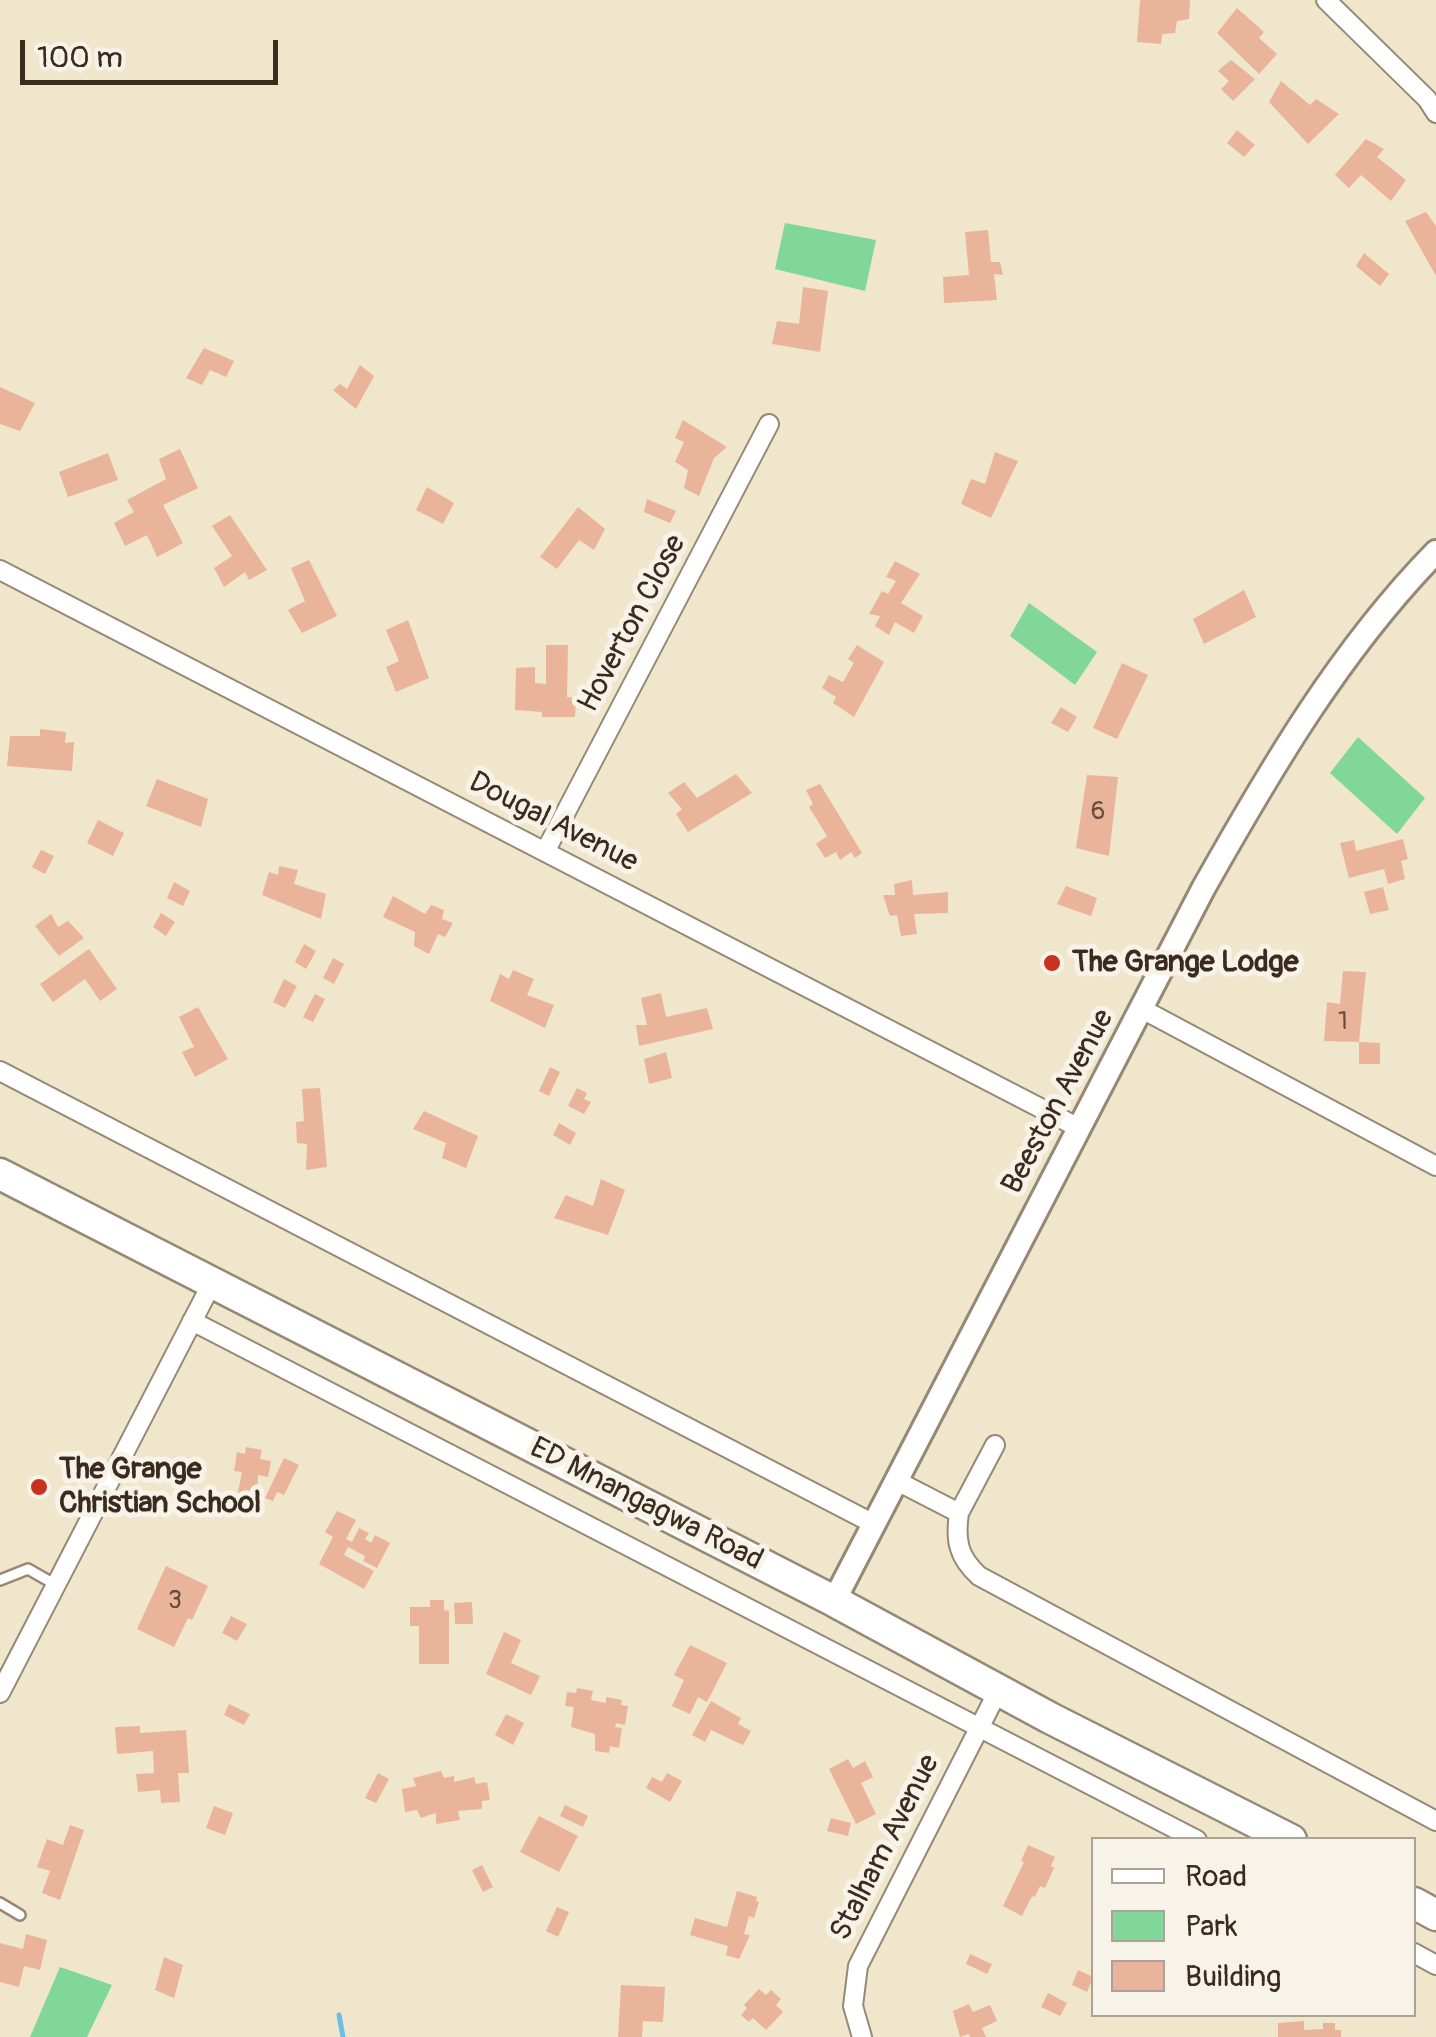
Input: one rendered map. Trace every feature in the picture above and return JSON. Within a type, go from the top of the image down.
[{"type":"highway","name":"ED Mnangagwa Road","points":[[0,1174],[1285,1837]]},
{"type":"street","points":[[1326,0],[1427,99],[1436,113]]},
{"type":"street","name":"Hoverton Close","points":[[546,850],[769,424]]},
{"type":"street","name":"Beeston Avenue","points":[[834,1601],[1203,889],[1266,778],[1356,647],[1436,552]]},
{"type":"street","name":"Dougal Avenue","points":[[0,570],[1079,1128]]},
{"type":"street","points":[[1142,1009],[1436,1166]]},
{"type":"street","points":[[0,1070],[874,1524]]},
{"type":"street","points":[[0,1693],[212,1283]]},
{"type":"street","points":[[192,1321],[1191,1837]]},
{"type":"street","points":[[995,1445],[959,1513],[957,1546],[979,1576],[1436,1821]]},
{"type":"street","points":[[895,1480],[959,1513]]},
{"type":"street","name":"Stalham Avenue","points":[[862,2037],[853,2006],[858,1966],[998,1691]]},
{"type":"lane","points":[[0,1580],[28,1569],[56,1585]]},
{"type":"lane","points":[[0,1904],[20,1915]]},
{"type":"green space","points":[[785,223],[876,240],[865,291],[775,269]]},
{"type":"green space","points":[[1029,603],[1097,652],[1075,685],[1010,636]]},
{"type":"green space","points":[[1358,737],[1425,798],[1397,834],[1330,773]]},
{"type":"green space","points":[[60,1967],[112,1985],[87,2037],[30,2037]]},
{"type":"building","points":[[1140,0],[1190,0],[1189,19],[1177,21],[1175,33],[1162,34],[1161,44],[1137,42]]},
{"type":"building","points":[[1237,8],[1264,32],[1259,38],[1277,54],[1259,74],[1217,33]]},
{"type":"building","points":[[1231,60],[1255,79],[1233,101],[1221,89],[1229,81],[1218,71]]},
{"type":"building","points":[[1281,81],[1310,105],[1316,99],[1339,114],[1308,144],[1269,102]]},
{"type":"building","points":[[1237,130],[1255,145],[1244,157],[1227,143]]},
{"type":"building","points":[[1366,139],[1384,149],[1377,157],[1406,180],[1391,201],[1361,175],[1349,188],[1335,175]]},
{"type":"building","points":[[1426,212],[1436,226],[1436,276],[1405,221]]},
{"type":"building","points":[[988,230],[991,262],[1000,262],[1003,275],[994,274],[997,300],[944,303],[943,277],[969,275],[965,232]]},
{"type":"building","points":[[1364,253],[1389,274],[1380,286],[1356,266]]},
{"type":"building","points":[[803,287],[828,291],[820,352],[772,344],[777,321],[799,324]]},
{"type":"building","points":[[204,348],[234,361],[226,377],[210,370],[202,385],[186,378]]},
{"type":"building","points":[[360,365],[374,376],[356,409],[333,390],[340,384],[347,389]]},
{"type":"building","points":[[0,387],[35,403],[20,431],[0,424]]},
{"type":"building","points":[[683,420],[727,447],[714,458],[699,496],[684,488],[688,470],[675,462],[684,442],[675,438]]},
{"type":"building","points":[[180,449],[198,488],[163,505],[183,543],[157,557],[147,535],[125,546],[114,523],[134,512],[127,500],[166,479],[159,459]]},
{"type":"building","points":[[995,452],[1018,461],[991,518],[961,504],[971,479],[985,484]]},
{"type":"building","points":[[108,453],[118,480],[68,497],[59,472]]},
{"type":"building","points":[[427,487],[454,503],[443,524],[416,510]]},
{"type":"building","points":[[647,499],[676,511],[670,523],[644,512]]},
{"type":"building","points":[[578,507],[605,529],[594,550],[579,540],[557,569],[540,557]]},
{"type":"building","points":[[230,515],[267,570],[249,580],[245,572],[224,587],[214,568],[232,556],[212,526]]},
{"type":"building","points":[[309,560],[337,616],[302,633],[288,610],[305,601],[291,568]]},
{"type":"building","points":[[895,561],[920,574],[901,603],[923,616],[914,633],[895,622],[889,635],[875,626],[880,616],[869,614],[882,591],[888,594],[896,581],[886,577]]},
{"type":"building","points":[[1244,590],[1256,617],[1204,644],[1193,619]]},
{"type":"building","points":[[408,620],[429,678],[396,692],[386,667],[399,661],[386,630]]},
{"type":"building","points":[[546,645],[568,645],[567,697],[576,698],[575,717],[542,717],[542,712],[515,710],[516,668],[535,667],[535,683],[546,684]]},
{"type":"building","points":[[857,645],[884,662],[854,717],[833,703],[836,697],[822,688],[829,675],[843,682],[854,663],[848,659]]},
{"type":"building","points":[[1122,663],[1148,675],[1117,739],[1093,728]]},
{"type":"building","points":[[1061,707],[1077,717],[1068,732],[1051,723]]},
{"type":"building","points":[[40,729],[66,732],[65,743],[74,742],[72,771],[7,766],[10,736],[40,736]]},
{"type":"building","points":[[736,774],[752,793],[688,832],[676,814],[682,809],[668,793],[684,782],[697,798]]},
{"type":"building","points":[[1087,775],[1118,777],[1109,856],[1076,848]]},
{"type":"building","points":[[157,779],[208,799],[201,827],[146,806]]},
{"type":"building","points":[[820,784],[862,853],[855,858],[851,852],[840,860],[836,852],[825,858],[816,844],[827,836],[809,807],[813,804],[806,790]]},
{"type":"building","points":[[98,820],[124,833],[113,856],[87,843]]},
{"type":"building","points":[[1403,839],[1408,859],[1401,861],[1405,879],[1388,884],[1384,869],[1349,878],[1340,843],[1354,840],[1356,851]]},
{"type":"building","points":[[41,850],[54,856],[45,874],[32,867]]},
{"type":"building","points":[[279,866],[298,870],[294,884],[326,894],[321,919],[262,895],[269,872],[278,875]]},
{"type":"building","points":[[912,880],[913,895],[948,892],[948,913],[914,914],[917,934],[901,936],[897,915],[890,916],[883,895],[895,895],[894,884]]},
{"type":"building","points":[[174,882],[190,891],[183,906],[167,898]]},
{"type":"building","points":[[1066,886],[1097,898],[1091,916],[1057,904]]},
{"type":"building","points":[[1383,887],[1389,910],[1370,914],[1364,892]]},
{"type":"building","points":[[393,896],[425,914],[431,905],[444,910],[442,919],[453,923],[445,937],[438,934],[429,954],[414,946],[415,932],[383,917]]},
{"type":"building","points":[[161,913],[175,922],[166,936],[153,927]]},
{"type":"building","points":[[51,914],[58,927],[68,921],[84,938],[59,956],[35,926]]},
{"type":"building","points":[[304,944],[316,951],[306,969],[295,962]]},
{"type":"building","points":[[89,949],[117,989],[100,1001],[85,979],[53,1002],[40,984]]},
{"type":"building","points":[[333,958],[344,964],[334,984],[323,978]]},
{"type":"building","points":[[513,970],[534,979],[527,995],[554,1005],[545,1028],[490,1001],[500,974],[509,979]]},
{"type":"building","points":[[1343,971],[1366,972],[1359,1042],[1324,1041],[1327,1002],[1340,1004]]},
{"type":"building","points":[[284,979],[297,986],[285,1008],[273,1002]]},
{"type":"building","points":[[661,993],[666,1017],[707,1008],[713,1029],[639,1046],[636,1025],[647,1025],[641,998]]},
{"type":"building","points":[[315,994],[325,999],[313,1022],[303,1017]]},
{"type":"building","points":[[198,1007],[228,1059],[195,1077],[182,1052],[194,1047],[179,1017]]},
{"type":"building","points":[[1359,1042],[1380,1043],[1380,1064],[1359,1064]]},
{"type":"building","points":[[666,1052],[672,1078],[649,1084],[644,1059]]},
{"type":"building","points":[[550,1067],[560,1072],[549,1096],[539,1091]]},
{"type":"building","points":[[320,1088],[327,1167],[306,1170],[307,1144],[297,1143],[296,1122],[304,1121],[302,1089]]},
{"type":"building","points":[[577,1088],[587,1093],[584,1099],[591,1102],[584,1114],[568,1106]]},
{"type":"building","points":[[424,1111],[478,1136],[466,1168],[442,1158],[446,1143],[413,1129]]},
{"type":"building","points":[[559,1123],[576,1133],[570,1145],[553,1135]]},
{"type":"building","points":[[601,1179],[625,1190],[608,1235],[554,1218],[566,1195],[593,1206]]},
{"type":"building","points":[[246,1447],[262,1450],[260,1459],[271,1461],[268,1477],[258,1475],[257,1497],[251,1496],[249,1505],[236,1502],[242,1472],[234,1471],[237,1452],[245,1454]]},
{"type":"building","points":[[284,1458],[299,1465],[284,1495],[277,1492],[273,1501],[265,1498]]},
{"type":"building","points":[[337,1511],[356,1520],[346,1539],[352,1542],[359,1528],[369,1533],[365,1539],[371,1543],[375,1535],[390,1543],[377,1568],[348,1547],[344,1555],[374,1571],[364,1589],[319,1564],[333,1537],[325,1532]]},
{"type":"building","points":[[166,1566],[208,1586],[174,1647],[137,1629]]},
{"type":"building","points":[[430,1600],[444,1600],[444,1610],[449,1611],[449,1664],[419,1664],[419,1626],[410,1626],[410,1607],[430,1607]]},
{"type":"building","points":[[472,1602],[473,1624],[455,1624],[454,1603]]},
{"type":"building","points":[[231,1616],[247,1624],[237,1641],[222,1633]]},
{"type":"building","points":[[504,1632],[521,1640],[511,1663],[540,1676],[531,1695],[486,1674]]},
{"type":"building","points":[[690,1645],[727,1663],[707,1702],[698,1697],[690,1714],[672,1706],[684,1680],[674,1675]]},
{"type":"building","points":[[577,1688],[593,1691],[591,1700],[606,1703],[606,1697],[622,1700],[621,1705],[628,1706],[625,1725],[616,1723],[615,1727],[622,1728],[619,1748],[610,1746],[609,1753],[595,1751],[595,1734],[571,1727],[574,1707],[565,1706],[567,1692],[576,1693]]},
{"type":"building","points":[[711,1701],[741,1718],[738,1724],[751,1731],[743,1745],[711,1730],[705,1742],[692,1735]]},
{"type":"building","points":[[229,1704],[250,1714],[244,1725],[224,1715]]},
{"type":"building","points":[[506,1714],[524,1723],[513,1745],[495,1735]]},
{"type":"building","points":[[140,1726],[140,1733],[186,1730],[189,1773],[178,1773],[180,1802],[161,1803],[160,1790],[138,1792],[136,1774],[154,1773],[153,1751],[117,1754],[115,1727]]},
{"type":"building","points":[[848,1759],[853,1768],[865,1761],[873,1777],[861,1783],[876,1814],[856,1824],[829,1769]]},
{"type":"building","points":[[441,1771],[444,1778],[454,1776],[454,1782],[474,1777],[476,1784],[487,1782],[490,1800],[482,1801],[482,1809],[458,1811],[460,1820],[436,1824],[436,1813],[421,1818],[417,1810],[405,1812],[402,1789],[416,1786],[413,1778]]},
{"type":"building","points":[[378,1773],[389,1779],[376,1803],[365,1798]]},
{"type":"building","points":[[667,1773],[682,1781],[670,1802],[646,1788],[652,1777],[662,1782]]},
{"type":"building","points":[[565,1805],[588,1816],[583,1827],[560,1816]]},
{"type":"building","points":[[214,1806],[233,1813],[225,1835],[206,1828]]},
{"type":"building","points":[[539,1816],[578,1836],[559,1872],[520,1852]]},
{"type":"building","points":[[831,1818],[851,1823],[848,1836],[827,1831]]},
{"type":"building","points":[[70,1825],[84,1830],[60,1900],[42,1893],[50,1871],[37,1867],[47,1839],[63,1845]]},
{"type":"building","points":[[1028,1845],[1055,1857],[1045,1888],[1040,1886],[1022,1916],[1003,1906]]},
{"type":"building","points":[[482,1865],[493,1887],[483,1892],[472,1870]]},
{"type":"building","points":[[737,1891],[757,1897],[759,1902],[754,1918],[749,1916],[744,1934],[750,1935],[739,1959],[726,1955],[728,1946],[690,1935],[695,1918],[727,1927]]},
{"type":"building","points":[[557,1907],[569,1912],[558,1937],[546,1931]]},
{"type":"building","points":[[26,1934],[47,1940],[40,1970],[24,1966],[19,1987],[0,1982],[0,1943],[23,1949]]},
{"type":"building","points":[[970,1954],[992,1964],[987,1974],[966,1964]]},
{"type":"building","points":[[164,1957],[183,1965],[174,1998],[155,1990]]},
{"type":"building","points":[[1078,1970],[1091,1976],[1087,1992],[1072,1985]]},
{"type":"building","points":[[621,1985],[665,1987],[663,2022],[643,2021],[642,2037],[618,2037]]},
{"type":"building","points":[[759,1989],[766,1995],[771,1990],[781,1999],[776,2005],[783,2012],[766,2030],[753,2018],[749,2022],[741,2015],[747,2008],[744,2005]]},
{"type":"building","points":[[1048,1993],[1067,2003],[1060,2016],[1041,2007]]},
{"type":"building","points":[[969,2004],[973,2012],[990,2005],[997,2021],[982,2028],[986,2037],[960,2037],[953,2011]]},
{"type":"building","points":[[1304,2021],[1304,2030],[1323,2029],[1323,2023],[1335,2023],[1341,2037],[1278,2037],[1278,2023]]},
{"type":"waterway","points":[[339,2015],[343,2037]]},
{"type":"place","name":"The Grange Lodge","points":[[1052,963]]},
{"type":"place","name":"The Grange Christian School","points":[[39,1487]]}]
